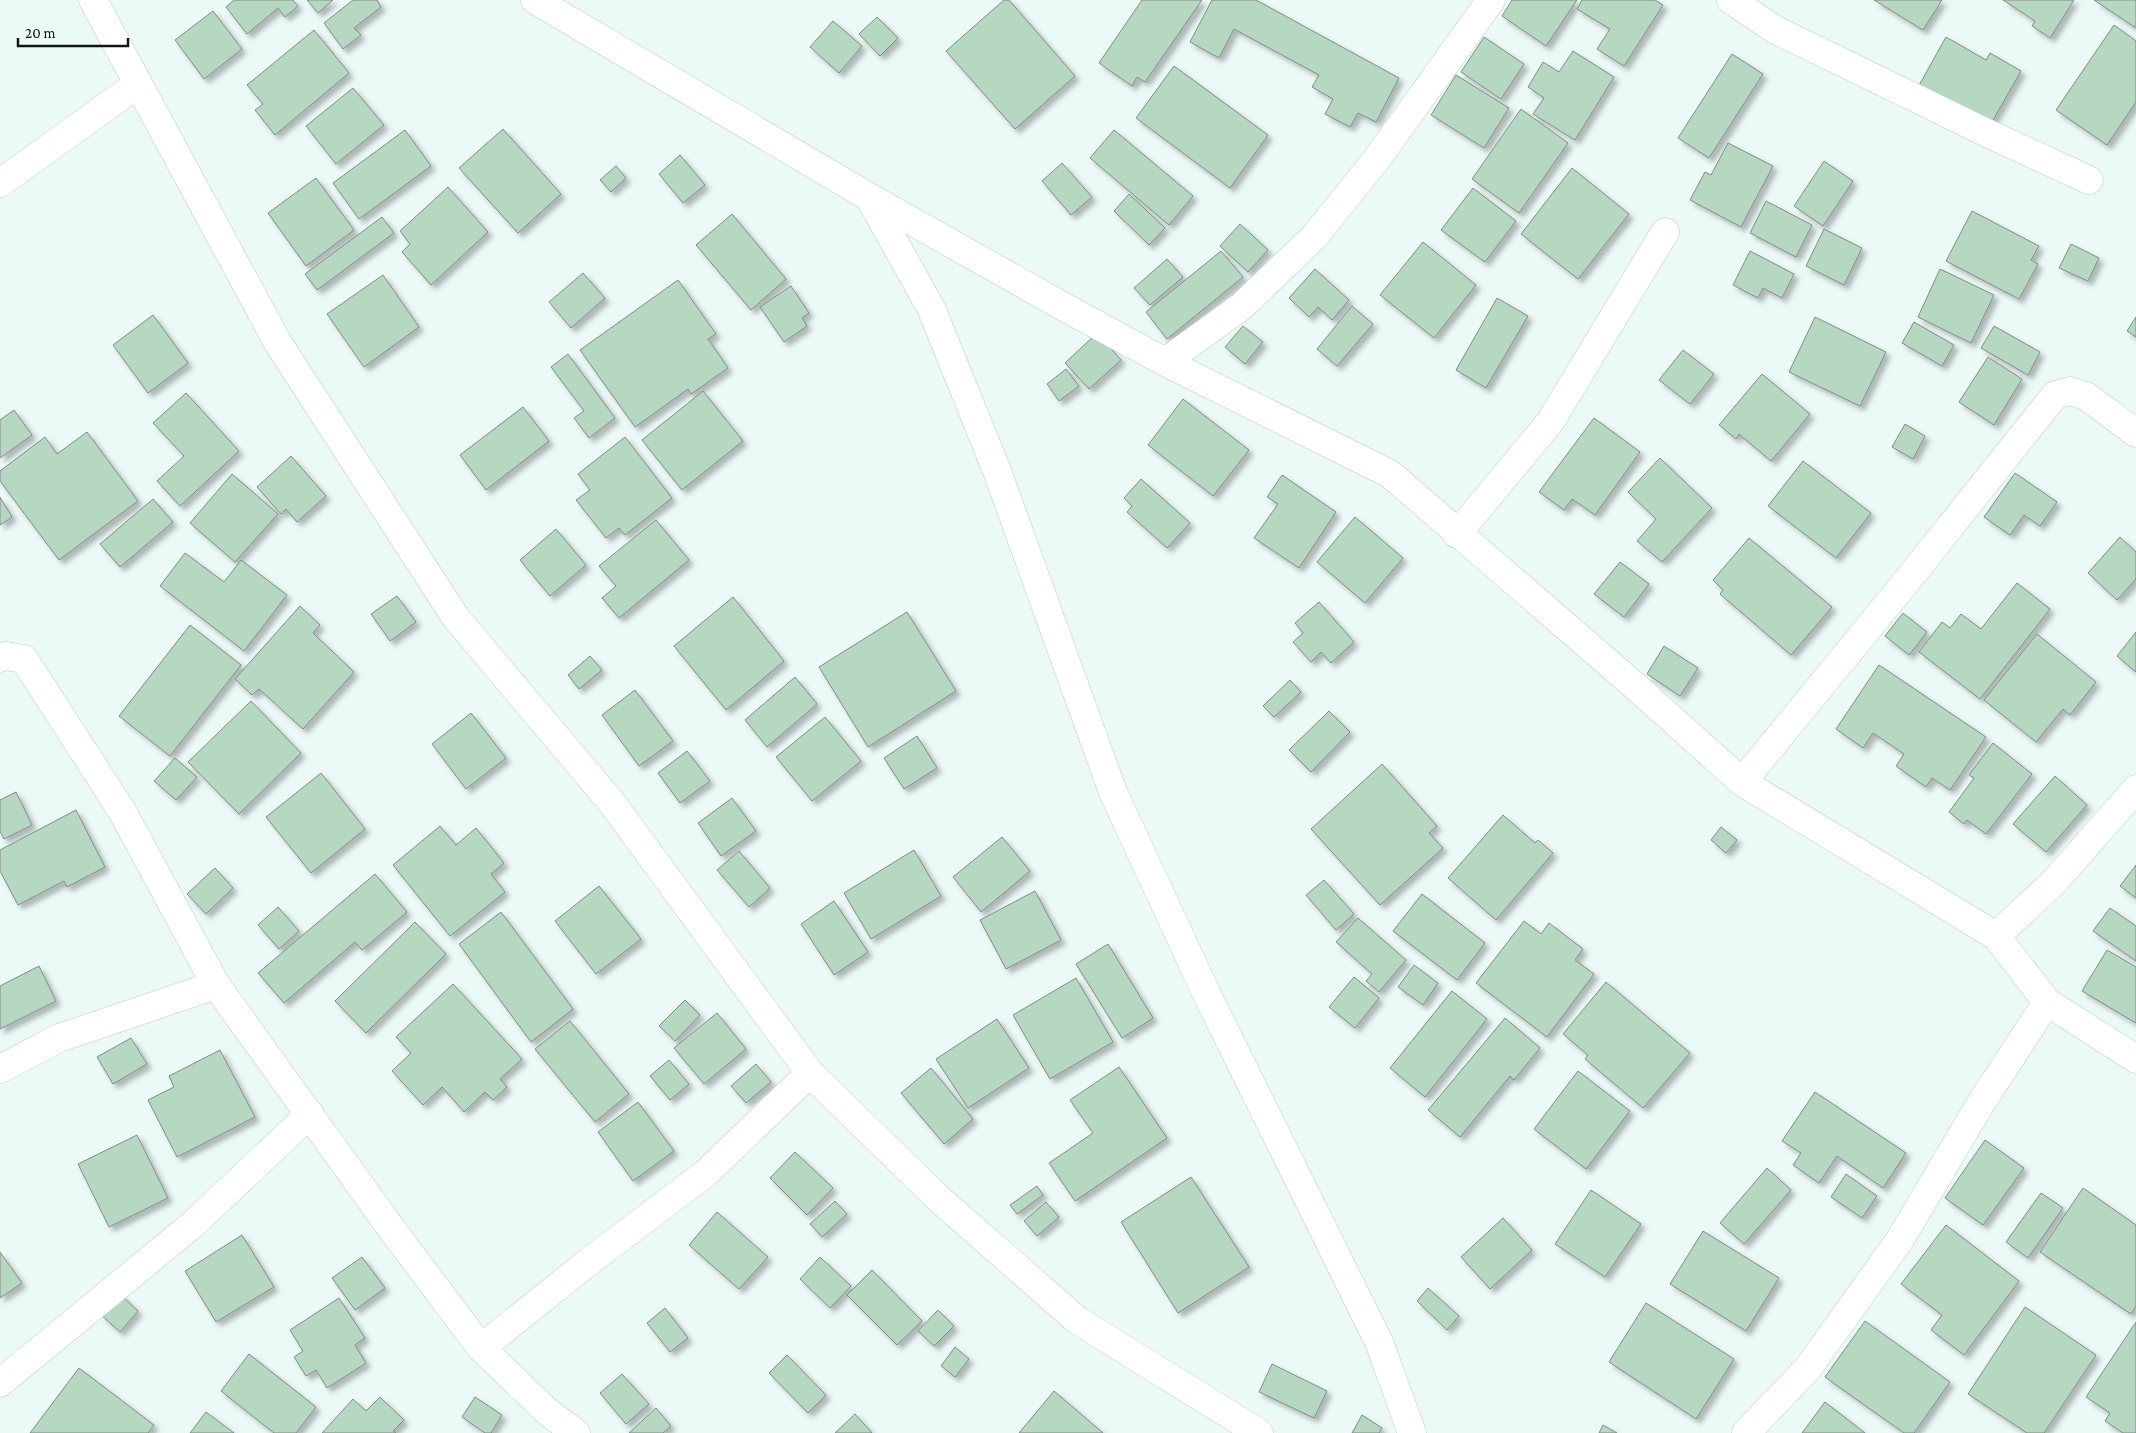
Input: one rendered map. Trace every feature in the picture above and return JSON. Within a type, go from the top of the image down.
[{"type":"street","points":[[93,0],[278,343],[456,618],[612,803],[810,1073],[938,1198],[1078,1320],[1259,1433]]},
{"type":"street","points":[[535,0],[868,197],[1165,362],[1390,474],[1635,686],[1742,782],[1996,936],[2047,1002],[2136,1059]]},
{"type":"street","points":[[1165,362],[1242,306],[1314,237],[1376,160],[1491,0]]},
{"type":"street","points":[[1731,0],[1774,28],[1986,133],[2089,180]]},
{"type":"street","points":[[0,183],[138,84]]},
{"type":"street","points":[[868,197],[931,308],[997,470],[1112,792],[1209,999],[1379,1342],[1412,1433]]},
{"type":"street","points":[[1458,534],[1550,422],[1665,232]]},
{"type":"street","points":[[1742,782],[1906,582],[2055,395],[2070,391],[2086,396],[2136,433]]},
{"type":"street","points":[[0,658],[6,656],[24,659],[122,811],[216,985],[393,1231],[481,1348],[548,1413],[576,1433]]},
{"type":"street","points":[[1996,936],[2053,883],[2136,789]]},
{"type":"street","points":[[0,1069],[59,1038],[216,985]]},
{"type":"street","points":[[1746,1433],[1808,1368],[1899,1241],[1981,1103],[2047,1002]]},
{"type":"street","points":[[481,1348],[591,1260],[706,1173],[810,1073]]},
{"type":"street","points":[[0,1383],[192,1226],[310,1114]]},
{"type":"building","points":[[234,0],[293,0],[298,6],[285,17],[278,8],[247,34],[226,7]]},
{"type":"building","points":[[307,0],[333,0],[318,13]]},
{"type":"building","points":[[353,0],[377,0],[381,7],[354,28],[361,35],[343,49],[324,23]]},
{"type":"building","points":[[1004,0],[1009,0],[1075,76],[1015,129],[946,51]]},
{"type":"building","points":[[1142,0],[1202,0],[1145,82],[1137,77],[1132,86],[1099,63]]},
{"type":"building","points":[[1212,0],[1256,0],[1399,78],[1376,122],[1358,113],[1350,127],[1325,114],[1333,99],[1312,87],[1319,75],[1234,29],[1219,58],[1190,42]]},
{"type":"building","points":[[1512,0],[1577,0],[1546,46],[1502,16]]},
{"type":"building","points":[[1582,0],[1655,0],[1663,5],[1624,66],[1597,49],[1610,29],[1577,9]]},
{"type":"building","points":[[1874,0],[1942,0],[1923,30]]},
{"type":"building","points":[[2003,0],[2074,0],[2050,38],[2032,26],[2035,21]]},
{"type":"building","points":[[2094,0],[2136,0],[2136,28]]},
{"type":"building","points":[[213,11],[242,49],[204,79],[175,40]]},
{"type":"building","points":[[877,17],[898,38],[880,56],[859,34]]},
{"type":"building","points":[[833,21],[862,46],[839,73],[810,47]]},
{"type":"building","points":[[2114,25],[2136,41],[2136,102],[2107,145],[2056,110]]},
{"type":"building","points":[[314,30],[349,73],[275,135],[255,110],[263,104],[247,85]]},
{"type":"building","points":[[1484,37],[1524,64],[1501,99],[1461,72]]},
{"type":"building","points":[[1946,37],[1986,60],[1990,53],[2021,71],[1988,129],[1917,89]]},
{"type":"building","points":[[1573,51],[1614,77],[1575,140],[1533,114],[1544,98],[1528,87],[1543,62],[1559,72]]},
{"type":"building","points":[[1732,54],[1763,74],[1709,158],[1678,138]]},
{"type":"building","points":[[1174,66],[1268,135],[1230,188],[1136,118]]},
{"type":"building","points":[[1456,75],[1509,108],[1484,148],[1431,115]]},
{"type":"building","points":[[353,88],[384,125],[336,164],[306,126]]},
{"type":"building","points":[[1521,109],[1568,143],[1519,213],[1472,179]]},
{"type":"building","points":[[503,129],[561,194],[518,233],[459,168]]},
{"type":"building","points":[[405,130],[431,166],[359,219],[333,183]]},
{"type":"building","points":[[1114,130],[1193,196],[1169,225],[1090,158]]},
{"type":"building","points":[[1728,143],[1773,166],[1741,227],[1690,200],[1705,172],[1711,175]]},
{"type":"building","points":[[680,155],[705,185],[683,203],[659,174]]},
{"type":"building","points":[[1824,161],[1853,181],[1823,226],[1794,206]]},
{"type":"building","points":[[1062,163],[1092,197],[1071,215],[1042,181]]},
{"type":"building","points":[[616,166],[626,178],[611,192],[600,180]]},
{"type":"building","points":[[1572,168],[1629,214],[1578,279],[1521,234]]},
{"type":"building","points":[[316,178],[354,230],[306,266],[268,213]]},
{"type":"building","points":[[448,187],[488,232],[431,285],[402,252],[410,244],[400,231]]},
{"type":"building","points":[[1473,188],[1516,221],[1485,262],[1441,230]]},
{"type":"building","points":[[1129,194],[1165,228],[1149,245],[1114,211]]},
{"type":"building","points":[[1766,201],[1812,225],[1796,257],[1750,233]]},
{"type":"building","points":[[1972,211],[2039,246],[2031,260],[2038,264],[2019,299],[1946,261]]},
{"type":"building","points":[[732,214],[786,279],[751,310],[696,245]]},
{"type":"building","points":[[382,217],[394,233],[317,290],[305,274]]},
{"type":"building","points":[[1240,224],[1268,250],[1248,272],[1220,246]]},
{"type":"building","points":[[1824,229],[1862,248],[1844,285],[1806,266]]},
{"type":"building","points":[[1423,242],[1476,285],[1434,338],[1380,295]]},
{"type":"building","points":[[2071,244],[2099,258],[2088,281],[2059,268]]},
{"type":"building","points":[[1221,251],[1243,277],[1167,339],[1146,312]]},
{"type":"building","points":[[1750,251],[1794,274],[1782,298],[1763,288],[1758,298],[1733,285]]},
{"type":"building","points":[[1167,259],[1183,277],[1150,305],[1134,288]]},
{"type":"building","points":[[1315,269],[1349,300],[1332,320],[1318,307],[1309,317],[1289,298]]},
{"type":"building","points":[[1940,269],[1994,295],[1971,343],[1918,317]]},
{"type":"building","points":[[583,273],[605,298],[571,328],[549,302]]},
{"type":"building","points":[[383,275],[419,327],[364,367],[327,314]]},
{"type":"building","points":[[678,280],[716,334],[708,339],[728,368],[691,394],[688,389],[635,427],[580,350]]},
{"type":"building","points":[[791,286],[809,313],[802,318],[807,326],[784,342],[760,307]]},
{"type":"building","points":[[1497,298],[1528,316],[1486,388],[1456,370]]},
{"type":"building","points":[[1352,306],[1373,324],[1337,366],[1317,349]]},
{"type":"building","points":[[153,315],[188,363],[148,393],[113,345]]},
{"type":"building","points":[[1815,317],[1886,352],[1860,406],[1789,372]]},
{"type":"building","points":[[2136,317],[2136,337],[2127,331]]},
{"type":"building","points":[[1914,322],[1954,345],[1942,366],[1902,343]]},
{"type":"building","points":[[1243,326],[1263,342],[1245,364],[1225,347]]},
{"type":"building","points":[[1994,326],[2040,352],[2028,375],[1981,348]]},
{"type":"building","points":[[1097,333],[1121,360],[1089,389],[1065,363]]},
{"type":"building","points":[[1683,350],[1714,374],[1690,404],[1659,380]]},
{"type":"building","points":[[568,354],[615,418],[589,438],[574,418],[584,411],[551,367]]},
{"type":"building","points":[[1988,357],[2022,379],[1994,425],[1959,402]]},
{"type":"building","points":[[1066,369],[1079,386],[1059,401],[1047,384]]},
{"type":"building","points":[[1762,374],[1810,414],[1771,461],[1739,434],[1736,439],[1719,425]]},
{"type":"building","points":[[703,391],[743,441],[682,490],[642,440]]},
{"type":"building","points":[[186,393],[239,451],[180,506],[157,481],[184,456],[153,423]]},
{"type":"building","points":[[1183,399],[1249,450],[1213,496],[1148,445]]},
{"type":"building","points":[[523,407],[549,441],[486,490],[460,455]]},
{"type":"building","points":[[14,410],[32,435],[0,458],[0,420]]},
{"type":"building","points":[[1594,418],[1640,452],[1595,515],[1572,499],[1564,510],[1539,492]]},
{"type":"building","points":[[1905,424],[1925,436],[1913,459],[1892,447]]},
{"type":"building","points":[[87,432],[138,501],[59,560],[0,481],[0,471],[45,437],[57,454]]},
{"type":"building","points":[[625,437],[672,498],[625,535],[619,528],[606,538],[576,500],[590,490],[578,474]]},
{"type":"building","points":[[291,456],[326,496],[297,522],[286,509],[281,514],[257,487]]},
{"type":"building","points":[[1660,458],[1712,508],[1662,562],[1637,541],[1656,519],[1628,492]]},
{"type":"building","points":[[1803,461],[1871,513],[1836,558],[1768,506]]},
{"type":"building","points":[[2015,473],[2057,502],[2040,526],[2024,515],[2010,535],[1984,517]]},
{"type":"building","points":[[232,474],[278,514],[235,562],[190,523]]},
{"type":"building","points":[[1282,475],[1336,512],[1299,568],[1254,538],[1278,504],[1267,497]]},
{"type":"building","points":[[1141,479],[1190,523],[1167,548],[1127,512],[1132,506],[1124,498]]},
{"type":"building","points":[[0,497],[12,517],[0,525]]},
{"type":"building","points":[[153,499],[173,522],[120,567],[100,544]]},
{"type":"building","points":[[1355,517],[1403,558],[1365,603],[1317,562]]},
{"type":"building","points":[[656,520],[689,560],[619,618],[602,598],[616,586],[599,566]]},
{"type":"building","points":[[556,529],[586,565],[550,596],[520,560]]},
{"type":"building","points":[[2120,537],[2136,552],[2136,579],[2117,600],[2088,573]]},
{"type":"building","points":[[1749,538],[1832,607],[1791,655],[1720,594],[1723,590],[1713,580]]},
{"type":"building","points":[[185,553],[224,582],[241,560],[287,595],[244,651],[160,586]]},
{"type":"building","points":[[1620,562],[1649,584],[1624,617],[1594,594]]},
{"type":"building","points":[[2017,583],[2050,609],[1980,699],[1919,652],[1942,622],[1950,628],[1961,614],[1981,629]]},
{"type":"building","points":[[397,596],[416,622],[390,641],[371,614]]},
{"type":"building","points":[[733,597],[784,661],[726,710],[674,646]]},
{"type":"building","points":[[1319,602],[1354,642],[1331,663],[1321,652],[1311,662],[1293,642],[1303,633],[1295,623]]},
{"type":"building","points":[[300,606],[320,625],[313,633],[354,672],[303,729],[259,689],[252,695],[235,679]]},
{"type":"building","points":[[907,612],[956,691],[868,747],[819,667]]},
{"type":"building","points":[[1903,613],[1927,632],[1909,655],[1885,636]]},
{"type":"building","points":[[190,625],[241,665],[170,756],[119,716]]},
{"type":"building","points":[[2136,632],[2136,672],[2117,656]]},
{"type":"building","points":[[2037,634],[2096,682],[2070,715],[2063,709],[2036,742],[1984,700]]},
{"type":"building","points":[[1664,646],[1698,668],[1680,696],[1647,674]]},
{"type":"building","points":[[590,656],[602,670],[579,689],[568,675]]},
{"type":"building","points":[[1879,665],[1986,737],[1950,790],[1932,778],[1926,787],[1896,766],[1904,754],[1873,733],[1863,748],[1836,729]]},
{"type":"building","points":[[795,677],[817,704],[767,747],[745,720]]},
{"type":"building","points":[[1290,680],[1301,692],[1274,717],[1263,706]]},
{"type":"building","points":[[635,690],[673,741],[639,766],[602,715]]},
{"type":"building","points":[[251,701],[301,753],[239,814],[188,762]]},
{"type":"building","points":[[1329,711],[1350,732],[1311,772],[1289,750]]},
{"type":"building","points":[[471,713],[506,758],[466,789],[432,744]]},
{"type":"building","points":[[825,717],[861,761],[812,801],[776,757]]},
{"type":"building","points":[[917,736],[937,768],[904,789],[884,758]]},
{"type":"building","points":[[1993,743],[2032,774],[1986,834],[1967,820],[1964,824],[1949,812],[1974,778],[1969,775]]},
{"type":"building","points":[[687,751],[710,781],[680,803],[658,773]]},
{"type":"building","points":[[175,758],[197,777],[176,800],[154,781]]},
{"type":"building","points":[[1382,764],[1437,826],[1429,833],[1443,848],[1380,905],[1311,829]]},
{"type":"building","points":[[321,773],[365,829],[311,873],[266,817]]},
{"type":"building","points":[[2055,776],[2087,805],[2046,852],[2013,824]]},
{"type":"building","points":[[16,792],[32,825],[4,839],[0,831],[0,800]]},
{"type":"building","points":[[732,798],[756,831],[721,856],[698,823]]},
{"type":"building","points":[[76,810],[105,867],[67,887],[64,881],[18,905],[0,871],[0,850]]},
{"type":"building","points":[[1503,815],[1535,843],[1538,840],[1553,853],[1496,920],[1448,878]]},
{"type":"building","points":[[440,826],[456,845],[476,828],[504,863],[491,874],[505,892],[450,936],[393,865]]},
{"type":"building","points":[[1721,827],[1737,840],[1726,853],[1711,840]]},
{"type":"building","points":[[1002,837],[1030,871],[981,912],[953,877]]},
{"type":"building","points":[[914,850],[941,896],[871,939],[844,893]]},
{"type":"building","points":[[739,851],[770,888],[749,907],[717,870]]},
{"type":"building","points":[[2136,865],[2136,898],[2120,886]]},
{"type":"building","points":[[215,868],[233,888],[206,914],[187,894]]},
{"type":"building","points":[[375,874],[407,912],[362,950],[355,942],[284,1003],[258,973]]},
{"type":"building","points":[[1324,880],[1354,914],[1336,930],[1306,895]]},
{"type":"building","points":[[599,886],[641,939],[596,974],[555,921]]},
{"type":"building","points":[[1035,891],[1061,940],[1006,969],[980,920]]},
{"type":"building","points":[[1422,894],[1485,943],[1457,980],[1393,931]]},
{"type":"building","points":[[834,901],[868,952],[834,975],[801,924]]},
{"type":"building","points":[[278,907],[299,931],[279,949],[258,925]]},
{"type":"building","points":[[2110,908],[2136,926],[2136,961],[2093,931]]},
{"type":"building","points":[[501,912],[573,1009],[531,1042],[459,944]]},
{"type":"building","points":[[1358,918],[1406,960],[1379,992],[1366,981],[1372,974],[1336,942]]},
{"type":"building","points":[[1524,921],[1541,934],[1549,923],[1583,949],[1575,960],[1594,974],[1547,1037],[1476,983]]},
{"type":"building","points":[[415,922],[446,954],[366,1033],[335,1001]]},
{"type":"building","points":[[1108,944],[1153,1018],[1122,1038],[1076,964]]},
{"type":"building","points":[[2107,950],[2136,967],[2136,1023],[2082,991]]},
{"type":"building","points":[[1414,965],[1438,983],[1423,1005],[1398,987]]},
{"type":"building","points":[[39,966],[56,1001],[0,1029],[0,986]]},
{"type":"building","points":[[1354,977],[1379,998],[1355,1028],[1329,1007]]},
{"type":"building","points":[[1076,978],[1113,1042],[1050,1079],[1013,1015]]},
{"type":"building","points":[[1606,982],[1690,1053],[1643,1108],[1585,1059],[1588,1055],[1563,1034]]},
{"type":"building","points":[[453,984],[522,1059],[500,1079],[507,1087],[493,1100],[485,1092],[464,1112],[442,1087],[423,1105],[392,1071],[411,1053],[396,1037]]},
{"type":"building","points":[[1452,991],[1487,1019],[1425,1097],[1390,1068]]},
{"type":"building","points":[[685,1000],[700,1015],[675,1041],[659,1026]]},
{"type":"building","points":[[717,1013],[746,1049],[704,1084],[674,1048]]},
{"type":"building","points":[[1505,1018],[1540,1048],[1514,1080],[1510,1076],[1460,1137],[1428,1110]]},
{"type":"building","points":[[997,1019],[1029,1068],[968,1108],[936,1059]]},
{"type":"building","points":[[570,1021],[629,1094],[595,1122],[535,1049]]},
{"type":"building","points":[[131,1038],[147,1064],[113,1084],[97,1057]]},
{"type":"building","points":[[220,1050],[255,1117],[177,1157],[148,1100],[174,1087],[169,1076]]},
{"type":"building","points":[[669,1060],[689,1084],[670,1100],[650,1076]]},
{"type":"building","points":[[756,1064],[771,1082],[746,1103],[731,1086]]},
{"type":"building","points":[[1119,1067],[1167,1138],[1075,1201],[1049,1163],[1093,1133],[1070,1100]]},
{"type":"building","points":[[931,1068],[973,1119],[944,1144],[901,1093]]},
{"type":"building","points":[[1578,1071],[1630,1111],[1586,1169],[1534,1129]]},
{"type":"building","points":[[1815,1092],[1906,1153],[1883,1188],[1837,1156],[1819,1183],[1793,1165],[1801,1153],[1782,1141]]},
{"type":"building","points":[[638,1102],[674,1151],[633,1181],[598,1132]]},
{"type":"building","points":[[137,1135],[168,1198],[109,1227],[78,1164]]},
{"type":"building","points":[[1985,1140],[2024,1168],[1983,1225],[1945,1198]]},
{"type":"building","points":[[795,1152],[833,1188],[807,1215],[770,1178]]},
{"type":"building","points":[[1767,1168],[1791,1190],[1744,1244],[1720,1223]]},
{"type":"building","points":[[1846,1174],[1877,1196],[1862,1218],[1831,1197]]},
{"type":"building","points":[[1191,1177],[1249,1267],[1178,1313],[1121,1222]]},
{"type":"building","points":[[1037,1186],[1043,1195],[1017,1214],[1010,1205]]},
{"type":"building","points":[[2083,1188],[2136,1225],[2136,1306],[2131,1314],[2040,1252]]},
{"type":"building","points":[[1591,1190],[1641,1224],[1605,1277],[1555,1244]]},
{"type":"building","points":[[2041,1193],[2063,1208],[2028,1258],[2006,1242]]},
{"type":"building","points":[[835,1201],[847,1214],[822,1237],[810,1224]]},
{"type":"building","points":[[1046,1202],[1059,1217],[1037,1236],[1024,1221]]},
{"type":"building","points":[[717,1212],[768,1257],[739,1289],[689,1245]]},
{"type":"building","points":[[1503,1218],[1532,1250],[1490,1289],[1461,1257]]},
{"type":"building","points":[[1946,1225],[2019,1281],[1964,1355],[1931,1330],[1942,1315],[1901,1284]]},
{"type":"building","points":[[1703,1231],[1779,1278],[1746,1331],[1670,1284]]},
{"type":"building","points":[[242,1235],[274,1287],[216,1322],[185,1271]]},
{"type":"building","points":[[0,1252],[22,1283],[0,1298]]},
{"type":"building","points":[[362,1257],[385,1288],[355,1310],[332,1278]]},
{"type":"building","points":[[820,1257],[851,1286],[830,1308],[800,1279]]},
{"type":"building","points":[[872,1270],[922,1321],[897,1345],[847,1295]]},
{"type":"building","points":[[1428,1288],[1459,1316],[1447,1330],[1417,1301]]},
{"type":"building","points":[[119,1293],[138,1311],[120,1332],[101,1315]]},
{"type":"building","points":[[339,1298],[365,1338],[355,1345],[366,1363],[327,1388],[316,1370],[306,1376],[294,1357],[303,1351],[290,1330]]},
{"type":"building","points":[[1646,1303],[1734,1359],[1696,1419],[1609,1362]]},
{"type":"building","points":[[2025,1307],[2096,1355],[2044,1433],[2027,1433],[1968,1394]]},
{"type":"building","points":[[665,1308],[688,1338],[670,1352],[647,1323]]},
{"type":"building","points":[[938,1310],[954,1326],[934,1346],[918,1331]]},
{"type":"building","points":[[1865,1321],[1950,1382],[1914,1433],[1904,1433],[1825,1377]]},
{"type":"building","points":[[2136,1322],[2136,1433],[2123,1433],[2105,1421],[2110,1413],[2086,1397]]},
{"type":"building","points":[[955,1347],[969,1359],[955,1377],[941,1366]]},
{"type":"building","points":[[249,1354],[316,1407],[296,1433],[274,1433],[221,1391]]},
{"type":"building","points":[[787,1355],[826,1395],[808,1413],[769,1373]]},
{"type":"building","points":[[1272,1364],[1327,1391],[1314,1418],[1259,1392]]},
{"type":"building","points":[[79,1368],[154,1425],[148,1433],[30,1433]]},
{"type":"building","points":[[622,1374],[649,1404],[626,1424],[600,1393]]},
{"type":"building","points":[[1054,1391],[1103,1433],[1019,1433]]},
{"type":"building","points":[[380,1397],[404,1420],[393,1431],[396,1433],[322,1433],[353,1399],[366,1411]]},
{"type":"building","points":[[475,1397],[502,1415],[491,1433],[485,1433],[462,1417]]},
{"type":"building","points":[[1825,1402],[1865,1433],[1802,1433]]},
{"type":"building","points":[[656,1408],[671,1426],[663,1433],[629,1433]]},
{"type":"building","points":[[206,1412],[234,1433],[190,1433]]},
{"type":"building","points":[[855,1414],[872,1433],[835,1433]]},
{"type":"building","points":[[1362,1415],[1382,1428],[1379,1433],[1352,1433]]},
{"type":"building","points":[[1603,1425],[1617,1433],[1599,1433]]}]
